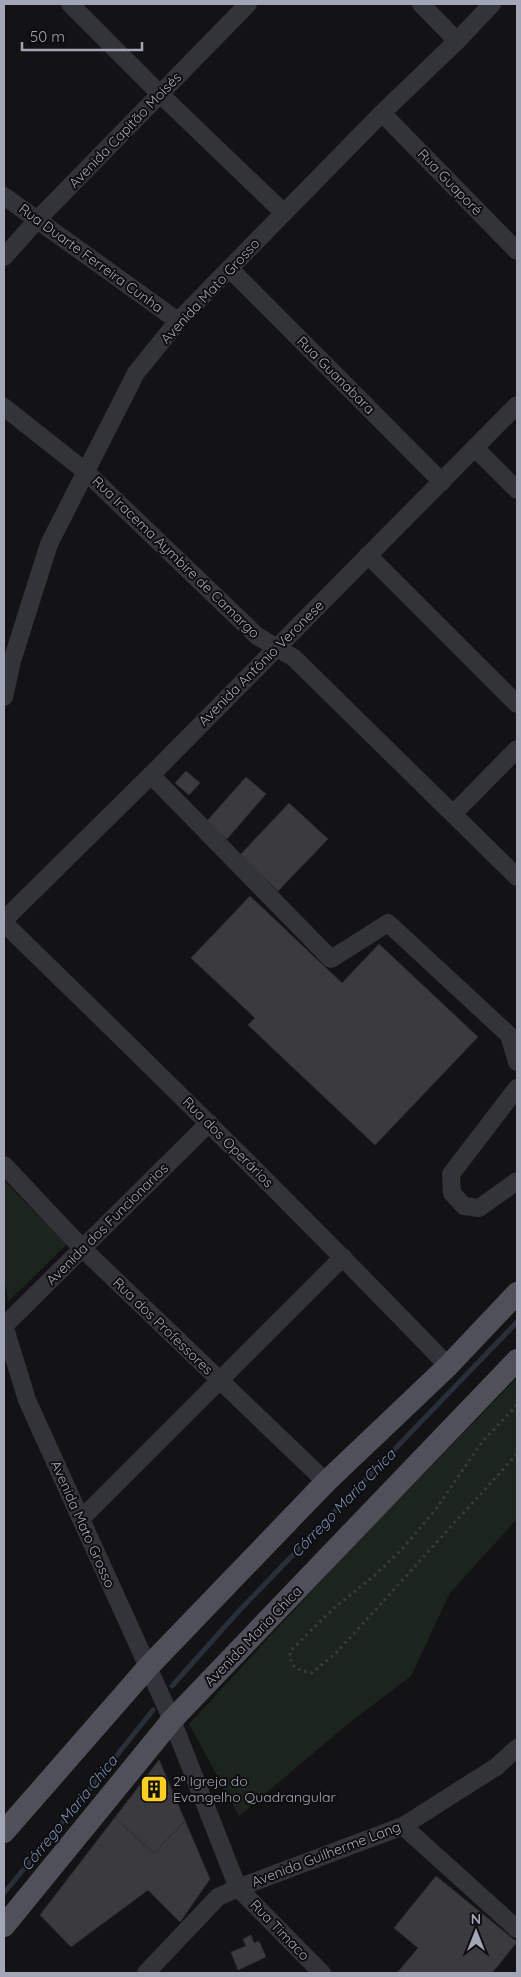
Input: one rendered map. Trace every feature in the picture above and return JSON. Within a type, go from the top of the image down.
[{"type":"main road","points":[[4,1832],[148,1667],[326,1482],[448,1366],[517,1293]]},
{"type":"main road","name":"Avenida Maria Chica","points":[[4,1926],[172,1720],[517,1360]]},
{"type":"street","points":[[70,4],[284,214]]},
{"type":"street","name":"Avenida Capitão Moisés","points":[[4,257],[38,218],[248,4]]},
{"type":"street","points":[[421,4],[457,41]]},
{"type":"street","name":"Avenida Mato Grosso","points":[[4,697],[8,657],[48,544],[136,373],[178,321],[492,4]]},
{"type":"street","name":"Rua Guaporé","points":[[382,113],[517,251]]},
{"type":"street","name":"Rua Duarte Ferreira Cunha","points":[[4,196],[38,218],[178,321]]},
{"type":"street","name":"Rua Guanabara","points":[[230,269],[442,482]]},
{"type":"street","name":"Avenida Antônio Veronese","points":[[4,922],[517,405]]},
{"type":"street","name":"Rua Iracema Aymbire de Camargo","points":[[4,407],[85,471],[257,636],[294,658],[517,877]]},
{"type":"street","points":[[474,448],[517,490]]},
{"type":"street","points":[[368,556],[517,704]]},
{"type":"street","points":[[453,814],[517,749]]},
{"type":"street","points":[[151,775],[330,959],[388,923],[509,1035],[517,1062]]},
{"type":"street","name":"Rua dos Operários","points":[[4,922],[209,1122],[448,1366]]},
{"type":"street","points":[[517,1088],[451,1174],[452,1193],[464,1206],[480,1208],[517,1181]]},
{"type":"street","name":"Avenida dos Funcionarios","points":[[4,1325],[83,1249],[209,1122]]},
{"type":"street","name":"Rua dos Professores","points":[[4,1165],[83,1249],[326,1482]]},
{"type":"street","points":[[81,1519],[343,1257]]},
{"type":"street","name":"Avenida Mato Grosso","points":[[4,1325],[27,1400],[172,1720]]},
{"type":"street","name":"Rua Timaco","points":[[172,1720],[238,1888],[322,1973]]},
{"type":"street","name":"Avenida Guilherme Lang","points":[[146,1973],[218,1898],[238,1888],[403,1826],[496,1767],[517,1748]]},
{"type":"street","points":[[403,1826],[517,1929]]},
{"type":"path","points":[[517,1405],[482,1442],[436,1509],[402,1548],[374,1576],[334,1608],[290,1651],[290,1662],[296,1670],[312,1673],[337,1652],[517,1454]]},
{"type":"shaded area","points":[[4,1181],[67,1244],[8,1302],[4,1273]]},
{"type":"shaded area","points":[[517,1378],[517,1519],[450,1593],[411,1676],[349,1723],[239,1816],[189,1724],[356,1543]]},
{"type":"building","points":[[186,771],[200,783],[189,795],[175,783]]},
{"type":"building","points":[[246,777],[266,794],[227,839],[206,822]]},
{"type":"building","points":[[289,803],[328,839],[278,891],[240,855]]},
{"type":"building","points":[[250,896],[342,983],[379,944],[478,1037],[375,1145],[248,1025],[255,1018],[191,958]]},
{"type":"building","points":[[159,1760],[210,1879],[180,1922],[148,1890],[71,1947],[40,1915]]},
{"type":"building","name":"2ª Igreja do Evangelho Quadrangular","points":[[159,1760],[185,1821],[154,1853],[115,1818]]},
{"type":"building","points":[[436,1876],[517,1942],[492,1973],[397,1973],[418,1948],[394,1928]]},
{"type":"building","points":[[251,1935],[254,1943],[259,1941],[266,1957],[238,1970],[231,1952],[246,1946],[243,1939]]},
{"type":"waterway","name":"Córrego Maria Chica","points":[[172,1686],[237,1613],[517,1322]]},
{"type":"waterway","name":"Córrego Maria Chica","points":[[4,1893],[153,1710]]},
{"type":"place","name":"2ª Igreja do Evangelho Quadrangular","points":[[154,1789]]}]
